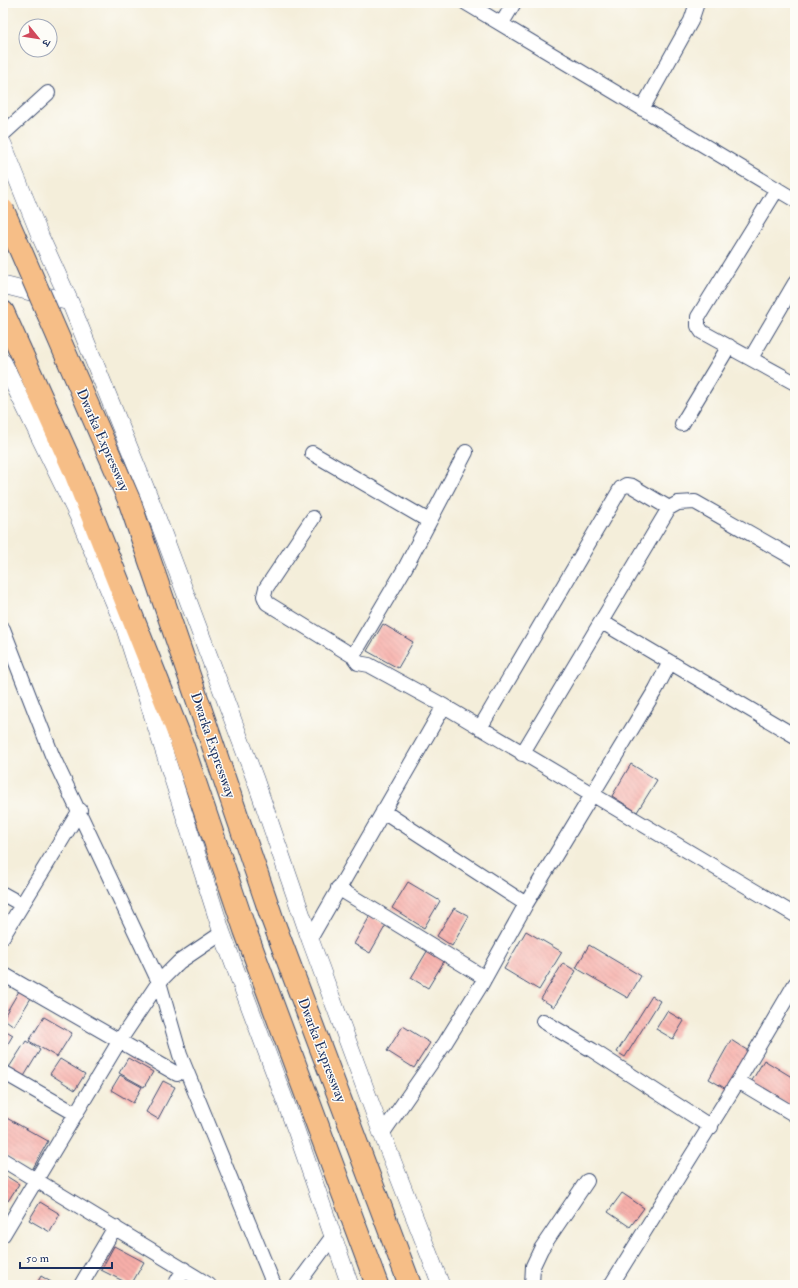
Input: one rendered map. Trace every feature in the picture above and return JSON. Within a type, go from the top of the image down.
[{"type":"highway","name":"Dwarka Expressway","points":[[3,210],[129,500],[273,921],[410,1285]]},
{"type":"highway","name":"Dwarka Expressway","points":[[3,312],[74,470],[178,732],[245,930],[377,1285]]},
{"type":"street","points":[[466,3],[502,23],[642,109],[795,200]]},
{"type":"street","points":[[502,23],[514,3]]},
{"type":"street","points":[[642,109],[691,21],[697,3]]},
{"type":"street","points":[[3,134],[48,93]]},
{"type":"street","points":[[3,144],[41,238],[70,302],[152,504],[255,779],[310,939],[382,1134],[441,1285]]},
{"type":"street","points":[[777,189],[698,318],[698,326],[702,332],[795,383]]},
{"type":"street","points":[[751,358],[795,283]]},
{"type":"street","points":[[3,285],[70,302]]},
{"type":"street","points":[[682,424],[729,346]]},
{"type":"street","points":[[3,362],[78,516],[124,626],[222,933],[296,1130],[350,1285]]},
{"type":"street","points":[[353,656],[405,568],[428,521],[466,452]]},
{"type":"street","points":[[312,453],[428,521]]},
{"type":"street","points":[[480,728],[621,488],[626,485],[632,486],[669,508]]},
{"type":"street","points":[[522,754],[669,508],[678,503],[695,502],[795,559]]},
{"type":"street","points":[[313,518],[272,578],[264,596],[267,603],[353,656],[358,663],[369,665],[444,706],[522,754],[795,915]]},
{"type":"street","points":[[602,622],[795,736]]},
{"type":"street","points":[[3,629],[52,755],[80,810],[159,982],[180,1055],[274,1285]]},
{"type":"street","points":[[382,1134],[445,1043],[485,978],[526,904],[656,689],[670,662]]},
{"type":"street","points":[[310,939],[444,706]]},
{"type":"street","points":[[3,936],[21,904],[80,810]]},
{"type":"street","points":[[383,811],[526,904]]},
{"type":"street","points":[[338,888],[485,978]]},
{"type":"street","points":[[3,894],[21,904]]},
{"type":"street","points":[[3,1235],[120,1040],[159,982],[178,962],[222,933]]},
{"type":"street","points":[[3,974],[177,1074]]},
{"type":"street","points":[[611,1285],[711,1127],[795,984]]},
{"type":"street","points":[[543,1020],[711,1127]]},
{"type":"street","points":[[3,1072],[76,1114]]},
{"type":"street","points":[[738,1081],[795,1115]]},
{"type":"street","points":[[3,1160],[210,1285]]},
{"type":"street","points":[[532,1285],[533,1266],[541,1249],[587,1180]]},
{"type":"street","points":[[82,1285],[115,1227]]},
{"type":"street","points":[[297,1285],[333,1236]]},
{"type":"street","points":[[175,1285],[184,1269]]},
{"type":"building","points":[[383,624],[413,642],[398,668],[367,651]]},
{"type":"building","points":[[631,764],[657,780],[637,812],[612,796]]},
{"type":"building","points":[[408,882],[440,901],[424,928],[392,908]]},
{"type":"building","points":[[454,908],[469,916],[452,946],[437,936]]},
{"type":"building","points":[[370,916],[386,925],[370,953],[354,944]]},
{"type":"building","points":[[526,931],[562,952],[539,990],[504,969]]},
{"type":"building","points":[[589,945],[641,976],[628,998],[576,968]]},
{"type":"building","points":[[429,948],[446,958],[428,988],[411,978]]},
{"type":"building","points":[[563,963],[576,971],[554,1007],[541,999]]},
{"type":"building","points":[[19,991],[31,998],[14,1026],[3,1018]]},
{"type":"building","points":[[652,996],[660,1001],[625,1057],[617,1052]]},
{"type":"building","points":[[667,1011],[684,1021],[673,1039],[656,1029]]},
{"type":"building","points":[[44,1017],[72,1033],[57,1057],[29,1041]]},
{"type":"building","points":[[403,1026],[430,1043],[414,1068],[387,1051]]},
{"type":"building","points":[[3,1029],[13,1035],[3,1052]]},
{"type":"building","points":[[731,1040],[750,1052],[728,1090],[709,1079]]},
{"type":"building","points":[[26,1041],[40,1050],[23,1078],[8,1069]]},
{"type":"building","points":[[128,1058],[153,1072],[144,1087],[119,1073]]},
{"type":"building","points":[[60,1059],[85,1074],[75,1090],[50,1074]]},
{"type":"building","points":[[764,1060],[795,1079],[795,1108],[750,1084]]},
{"type":"building","points":[[120,1075],[142,1087],[133,1103],[111,1090]]},
{"type":"building","points":[[163,1081],[175,1087],[158,1119],[146,1112]]},
{"type":"building","points":[[3,1116],[48,1141],[32,1170],[3,1154]]},
{"type":"building","points":[[3,1174],[19,1184],[8,1201],[3,1198]]},
{"type":"building","points":[[622,1193],[644,1208],[630,1227],[608,1212]]},
{"type":"building","points":[[40,1202],[60,1214],[50,1232],[29,1220]]},
{"type":"building","points":[[114,1246],[144,1262],[131,1285],[101,1270]]},
{"type":"building","points":[[41,1276],[56,1285],[36,1285]]}]
